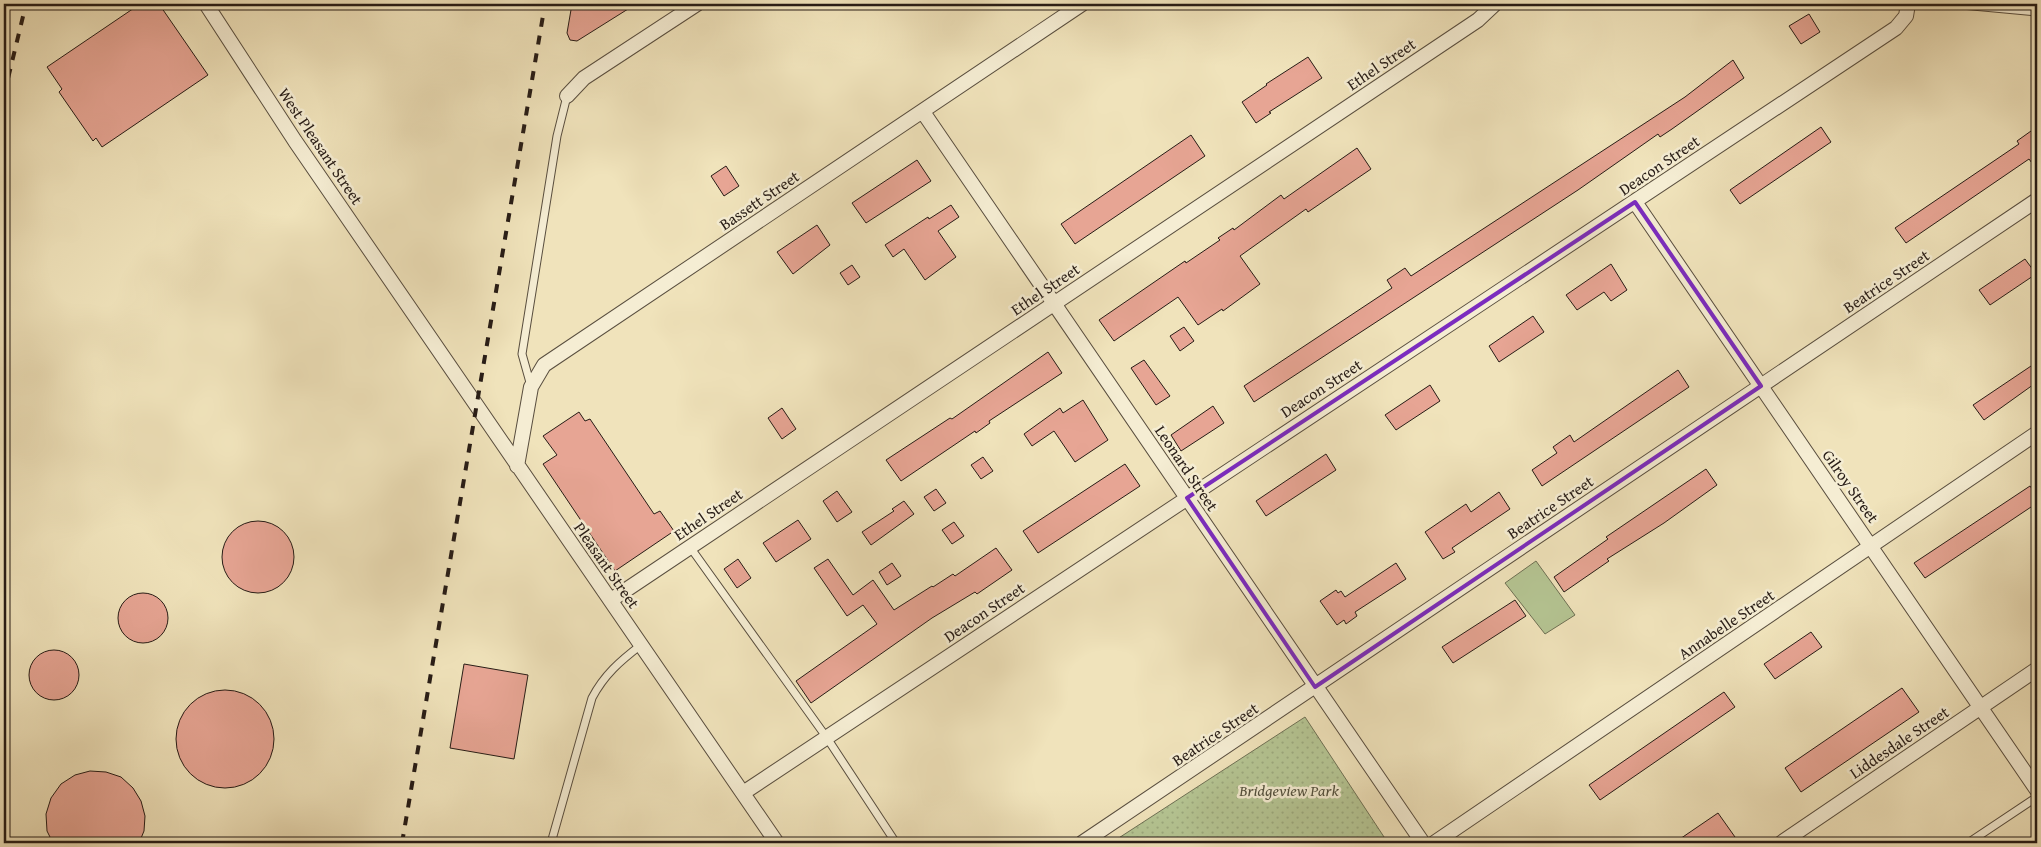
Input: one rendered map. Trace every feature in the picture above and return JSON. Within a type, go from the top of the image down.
[{"type":"street","name":"West Pleasant Street","points":[[207,4],[295,141],[410,306]]},
{"type":"street","points":[[567,96],[584,78],[697,4]]},
{"type":"street","name":"Bassett Street","points":[[517,466],[531,387],[544,365],[1082,4]]},
{"type":"street","name":"Ethel Street","points":[[611,600],[1478,20],[1495,4]]},
{"type":"street","name":"Deacon Street","points":[[743,793],[1896,28],[1906,16],[1908,4]]},
{"type":"street","name":"Leonard Street","points":[[923,112],[1423,843]]},
{"type":"street","name":"Beatrice Street","points":[[1082,843],[2037,200]]},
{"type":"street","name":"Gilroy Street","points":[[1635,202],[2037,790]]},
{"type":"street","name":"Pleasant Street","points":[[410,306],[517,466],[777,843]]},
{"type":"street","name":"Annabelle Street","points":[[1434,843],[2037,433]]},
{"type":"street","name":"Liddesdale Street","points":[[1781,843],[2037,669]]},
{"type":"lane","points":[[1951,4],[2037,12]]},
{"type":"lane","points":[[531,387],[522,354],[556,136],[567,96]]},
{"type":"lane","points":[[690,547],[827,738],[896,843]]},
{"type":"lane","points":[[551,843],[592,698],[602,680],[617,664],[641,645]]},
{"type":"lane","points":[[1968,843],[2037,797]]},
{"type":"highlighted area","points":[[1635,202],[1761,386],[1315,687],[1187,498]]},
{"type":"green space","points":[[1536,561],[1575,615],[1545,634],[1505,583]]},
{"type":"green space","name":"Bridgeview Park","points":[[1305,717],[1388,843],[1111,843]]},
{"type":"building","points":[[140,4],[159,4],[208,75],[102,147],[96,138],[93,141],[59,92],[62,89],[47,67]]},
{"type":"building","points":[[572,4],[636,4],[577,41],[570,40],[567,33]]},
{"type":"building","points":[[1809,14],[1820,32],[1801,44],[1789,26]]},
{"type":"building","points":[[1308,57],[1322,78],[1269,112],[1271,113],[1256,123],[1242,102]]},
{"type":"building","points":[[1733,60],[1744,78],[1660,137],[1658,134],[1578,190],[1254,402],[1244,386],[1392,288],[1387,280],[1405,268],[1411,276],[1685,97]]},
{"type":"building","points":[[1821,127],[1831,142],[1740,204],[1730,190]]},
{"type":"building","points":[[2031,131],[2037,139],[2037,170],[2029,159],[1906,243],[1895,228],[2019,144],[2017,141]]},
{"type":"building","points":[[1191,135],[1205,156],[1075,244],[1061,224]]},
{"type":"building","points":[[1357,148],[1371,169],[1308,212],[1306,209],[1240,256],[1260,284],[1223,311],[1222,309],[1198,325],[1178,297],[1114,341],[1099,320],[1185,261],[1186,263],[1220,240],[1218,238],[1233,228],[1234,230],[1281,195],[1284,199]]},
{"type":"building","points":[[917,160],[931,181],[866,223],[852,203]]},
{"type":"building","points":[[726,166],[739,186],[724,196],[711,176]]},
{"type":"building","points":[[951,205],[959,217],[938,231],[956,257],[925,280],[904,249],[893,257],[885,245],[928,217],[929,219]]},
{"type":"building","points":[[817,225],[830,245],[793,274],[777,252]]},
{"type":"building","points":[[2025,259],[2036,274],[1990,305],[1979,290]]},
{"type":"building","points":[[1611,264],[1627,290],[1611,301],[1604,292],[1577,310],[1566,295]]},
{"type":"building","points":[[852,265],[860,277],[848,285],[840,273]]},
{"type":"building","points":[[1533,316],[1544,332],[1499,362],[1489,346]]},
{"type":"building","points":[[1184,327],[1194,341],[1180,351],[1170,336]]},
{"type":"building","points":[[1048,352],[1062,373],[989,421],[990,423],[976,433],[975,431],[901,481],[886,460],[950,418],[952,419]]},
{"type":"building","points":[[1144,360],[1170,396],[1156,405],[1131,368]]},
{"type":"building","points":[[2037,362],[2037,382],[1984,420],[1973,405]]},
{"type":"building","points":[[1678,370],[1689,387],[1542,486],[1532,470],[1557,453],[1553,447],[1570,435],[1574,442]]},
{"type":"building","points":[[1430,385],[1440,401],[1396,430],[1385,415]]},
{"type":"building","points":[[1083,400],[1108,440],[1075,462],[1054,431],[1032,446],[1024,434],[1060,408],[1063,413]]},
{"type":"building","points":[[1213,406],[1224,423],[1181,451],[1171,435]]},
{"type":"building","points":[[782,408],[796,429],[782,439],[768,418]]},
{"type":"building","points":[[579,412],[585,421],[590,419],[654,514],[660,511],[674,531],[615,571],[543,464],[557,455],[543,436]]},
{"type":"building","points":[[1326,454],[1336,470],[1266,516],[1256,501]]},
{"type":"building","points":[[983,457],[993,471],[981,479],[971,465]]},
{"type":"building","points":[[1125,464],[1140,486],[1038,553],[1023,531]]},
{"type":"building","points":[[1706,469],[1717,485],[1664,523],[1607,559],[1609,561],[1564,592],[1554,577],[1608,539],[1606,537]]},
{"type":"building","points":[[2030,486],[2037,496],[2037,503],[1925,578],[1914,563]]},
{"type":"building","points":[[936,489],[946,503],[934,511],[924,497]]},
{"type":"building","points":[[837,491],[852,512],[837,522],[823,501]]},
{"type":"building","points":[[1499,492],[1510,509],[1452,548],[1455,552],[1443,559],[1425,532],[1466,504],[1471,512]]},
{"type":"building","points":[[904,501],[914,514],[871,545],[862,532],[894,511],[892,509]]},
{"type":"building","points":[[798,520],[811,539],[776,562],[763,543]]},
{"type":"building","points":[[258,521],[278,527],[288,537],[294,557],[288,577],[278,587],[258,593],[238,587],[228,577],[222,557],[228,537],[238,527]]},
{"type":"building","points":[[954,522],[964,536],[952,544],[942,530]]},
{"type":"building","points":[[996,548],[1012,570],[977,594],[975,592],[932,618],[811,703],[796,681],[877,624],[863,605],[847,616],[814,568],[828,559],[853,595],[873,580],[894,610],[953,574],[955,576]]},
{"type":"building","points":[[738,559],[751,578],[737,588],[724,569]]},
{"type":"building","points":[[892,563],[901,576],[887,585],[879,572]]},
{"type":"building","points":[[1396,563],[1406,579],[1355,612],[1357,616],[1346,624],[1344,620],[1337,625],[1320,601],[1336,590],[1338,593],[1341,591],[1345,597]]},
{"type":"building","points":[[143,593],[152,595],[163,604],[168,618],[166,627],[157,638],[143,643],[134,641],[123,632],[118,618],[120,609],[129,598]]},
{"type":"building","points":[[1515,600],[1526,616],[1453,663],[1442,647]]},
{"type":"building","points":[[1811,632],[1822,647],[1775,679],[1764,664]]},
{"type":"building","points":[[54,650],[63,652],[74,661],[79,675],[77,684],[68,695],[54,700],[45,698],[34,689],[29,675],[31,666],[40,655]]},
{"type":"building","points":[[464,664],[528,675],[514,759],[450,748]]},
{"type":"building","points":[[1902,688],[1919,712],[1801,792],[1785,768]]},
{"type":"building","points":[[225,690],[244,694],[260,704],[270,720],[274,739],[270,758],[260,774],[244,784],[225,788],[206,784],[190,774],[180,758],[176,739],[180,720],[190,704],[206,694]]},
{"type":"building","points":[[1724,692],[1735,707],[1600,800],[1589,785]]},
{"type":"building","points":[[90,771],[106,772],[121,777],[133,788],[141,801],[145,816],[144,831],[139,843],[53,843],[47,831],[46,814],[51,798],[61,784],[75,775]]},
{"type":"building","points":[[1718,813],[1735,837],[1725,843],[1674,843]]},
{"type":"railway","points":[[4,95],[26,4]]},
{"type":"railway","points":[[402,843],[545,4]]}]
